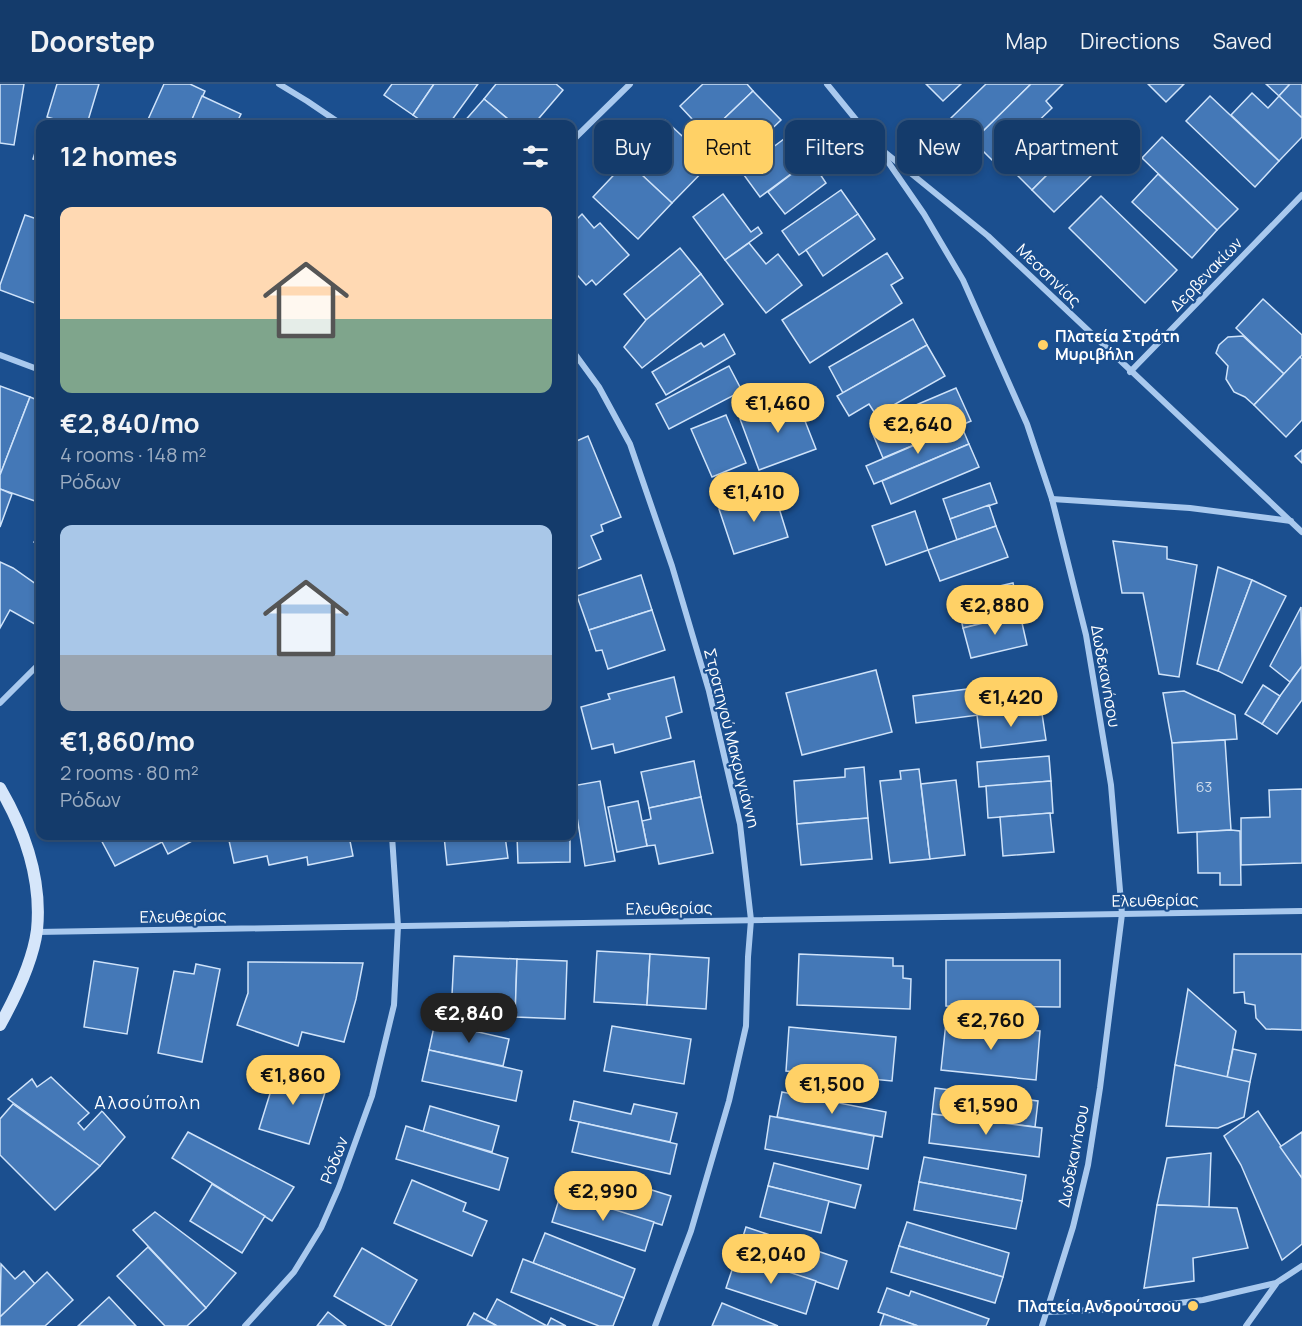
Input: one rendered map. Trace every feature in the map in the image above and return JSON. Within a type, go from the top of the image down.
[{"type":"street","points":[[279,84],[335,120]]},
{"type":"street","points":[[576,137],[630,84]]},
{"type":"street","name":"Δωδεκανήσου","points":[[827,84],[856,120]]},
{"type":"street","name":"Μεσσηνίας","points":[[885,152],[988,236],[1302,532]]},
{"type":"street","name":"Δωδεκανήσου","points":[[885,158],[924,214],[963,280],[1027,424],[1052,499],[1086,635],[1111,785],[1122,914],[1100,1088],[1088,1165],[1048,1312],[1042,1326]]},
{"type":"street","name":"Δερβενακίων","points":[[1130,372],[1302,195]]},
{"type":"street","points":[[0,355],[36,368]]},
{"type":"street","name":"Στρατηγού Μακρυγιάννη","points":[[576,355],[599,387],[630,444],[672,566],[709,691],[740,824],[751,920],[746,1026],[729,1101],[691,1231],[655,1326]]},
{"type":"street","points":[[1052,499],[1190,508],[1292,521]]},
{"type":"street","points":[[0,702],[36,667]]},
{"type":"street","points":[[0,788],[16,817],[27,846],[38,908],[36,932],[27,969],[0,1025]]},
{"type":"street","name":"Ρόδων","points":[[245,1326],[294,1272],[321,1228],[339,1187],[372,1096],[394,1005],[398,926],[392,840]]},
{"type":"street","name":"Ελευθερίας","points":[[36,932],[1302,911]]},
{"type":"street","points":[[1048,1312],[1139,1308],[1203,1300],[1276,1283],[1302,1266]]},
{"type":"street","points":[[1246,1326],[1276,1283]]},
{"type":"building","points":[[0,84],[24,84],[14,145],[0,143]]},
{"type":"building","points":[[57,84],[99,84],[88,120],[57,120],[47,117]]},
{"type":"building","points":[[164,84],[190,84],[205,91],[192,120],[148,120]]},
{"type":"building","points":[[392,84],[434,84],[413,115],[384,95]]},
{"type":"building","points":[[434,84],[478,84],[452,120],[420,120],[413,115]]},
{"type":"building","points":[[496,84],[556,84],[563,90],[537,120],[509,120],[484,99]]},
{"type":"building","points":[[703,84],[747,84],[753,91],[723,120],[693,120],[680,106]]},
{"type":"building","points":[[926,84],[961,84],[943,101]]},
{"type":"building","points":[[986,84],[1031,84],[982,132],[982,120],[953,120],[951,118]]},
{"type":"building","points":[[1031,84],[1063,84],[1046,101],[1052,108],[1040,120],[994,120]]},
{"type":"building","points":[[1148,84],[1184,84],[1166,102]]},
{"type":"building","points":[[1266,84],[1290,84],[1279,96]]},
{"type":"building","points":[[1290,84],[1302,84],[1302,118],[1279,96]]},
{"type":"building","points":[[753,91],[781,120],[773,128],[773,120],[723,120]]},
{"type":"building","points":[[1252,93],[1268,108],[1279,96],[1302,118],[1302,137],[1279,161],[1231,115]]},
{"type":"building","points":[[202,96],[241,114],[238,120],[192,120]]},
{"type":"building","points":[[1210,96],[1279,161],[1255,187],[1186,121]]},
{"type":"building","points":[[484,99],[509,120],[466,120]]},
{"type":"building","points":[[994,120],[994,162],[982,150],[982,132]]},
{"type":"building","points":[[672,127],[684,138],[684,174],[700,174],[672,203],[641,174],[672,174]]},
{"type":"building","points":[[1162,137],[1238,209],[1217,230],[1142,158]]},
{"type":"building","points":[[785,138],[785,174],[791,174],[760,197],[743,174],[773,174],[773,147]]},
{"type":"building","points":[[615,174],[641,174],[672,203],[638,239],[593,197]]},
{"type":"building","points":[[792,174],[820,174],[826,183],[785,214],[768,192]]},
{"type":"building","points":[[1016,174],[1048,174],[1032,190]]},
{"type":"building","points":[[1048,174],[1093,174],[1054,212],[1032,190]]},
{"type":"building","points":[[1158,174],[1217,230],[1192,258],[1132,202]]},
{"type":"building","points":[[841,190],[858,214],[799,255],[782,231]]},
{"type":"building","points":[[723,194],[751,232],[758,227],[762,233],[725,260],[693,217]]},
{"type":"building","points":[[1101,196],[1177,270],[1145,303],[1069,228]]},
{"type":"building","points":[[582,214],[594,228],[600,223],[629,255],[596,285],[592,280],[586,285],[576,274],[576,220]]},
{"type":"building","points":[[858,214],[875,239],[823,276],[806,250]]},
{"type":"building","points":[[25,215],[36,219],[36,304],[0,290]]},
{"type":"building","points":[[749,243],[766,264],[778,254],[802,285],[766,313],[725,260]]},
{"type":"building","points":[[680,248],[701,274],[646,320],[624,294]]},
{"type":"building","points":[[887,253],[903,278],[891,285],[902,303],[810,363],[782,320]]},
{"type":"building","points":[[701,274],[723,304],[642,368],[624,347],[646,320]]},
{"type":"building","points":[[1263,299],[1302,335],[1302,355],[1284,374],[1236,328]]},
{"type":"building","points":[[913,319],[927,345],[843,393],[829,367]]},
{"type":"building","points":[[724,334],[735,354],[666,395],[652,372],[701,343],[704,347]]},
{"type":"building","points":[[1243,336],[1284,374],[1254,405],[1245,397],[1234,392],[1226,379],[1228,366],[1216,353],[1219,345],[1228,337]]},
{"type":"building","points":[[927,345],[945,376],[876,415],[869,404],[849,416],[837,396]]},
{"type":"building","points":[[1300,357],[1302,359],[1302,420],[1286,437],[1254,405]]},
{"type":"building","points":[[729,366],[742,391],[669,429],[656,404]]},
{"type":"building","points":[[0,386],[30,397],[0,475]]},
{"type":"building","points":[[956,388],[971,421],[883,458],[872,432],[912,415],[909,408]]},
{"type":"building","points":[[30,397],[36,399],[35,501],[0,489],[0,475]]},
{"type":"building","points":[[796,398],[816,449],[759,470],[740,419]]},
{"type":"building","points":[[726,415],[746,463],[712,477],[691,429]]},
{"type":"building","points":[[961,425],[969,444],[874,484],[866,466]]},
{"type":"building","points":[[588,436],[621,517],[601,525],[603,531],[591,536],[601,559],[576,569],[576,441]]},
{"type":"building","points":[[969,444],[979,467],[891,504],[882,481]]},
{"type":"building","points":[[1302,450],[1302,463],[1295,456]]},
{"type":"building","points":[[990,483],[997,503],[950,519],[943,499]]},
{"type":"building","points":[[0,489],[12,494],[0,527]]},
{"type":"building","points":[[774,492],[788,537],[734,554],[719,509]]},
{"type":"building","points":[[989,505],[996,526],[957,540],[950,519]]},
{"type":"building","points":[[915,511],[928,550],[886,565],[872,526]]},
{"type":"building","points":[[996,526],[1008,557],[940,581],[928,550]]},
{"type":"building","points":[[1113,541],[1167,547],[1167,559],[1197,565],[1179,677],[1159,674],[1143,593],[1122,593]]},
{"type":"building","points":[[0,562],[36,584],[36,625],[10,610],[0,628]]},
{"type":"building","points":[[1218,567],[1252,580],[1218,671],[1197,664]]},
{"type":"building","points":[[641,575],[652,610],[589,630],[577,596]]},
{"type":"building","points":[[1252,580],[1286,596],[1242,683],[1218,671]]},
{"type":"building","points":[[1013,583],[1020,614],[963,628],[956,596]]},
{"type":"building","points":[[1301,607],[1302,666],[1290,682],[1270,666]]},
{"type":"building","points":[[652,610],[665,650],[608,669],[602,650],[596,651],[589,630]]},
{"type":"building","points":[[1020,614],[1027,645],[971,658],[963,628]]},
{"type":"building","points":[[1302,666],[1302,700],[1277,734],[1262,724]]},
{"type":"building","points":[[876,670],[892,732],[802,755],[786,693]]},
{"type":"building","points":[[674,677],[682,712],[666,717],[671,738],[615,753],[613,744],[592,749],[581,707],[610,699],[608,694]]},
{"type":"building","points":[[1038,680],[1041,707],[916,723],[913,696]]},
{"type":"building","points":[[1263,685],[1280,696],[1262,724],[1245,714]]},
{"type":"building","points":[[1184,691],[1235,715],[1237,739],[1172,743],[1163,693]]},
{"type":"building","points":[[1041,707],[1046,740],[981,748],[977,715]]},
{"type":"building","points":[[1225,740],[1231,830],[1178,833],[1172,743]]},
{"type":"building","points":[[1049,756],[1051,781],[979,787],[977,762]]},
{"type":"building","points":[[694,761],[701,797],[649,808],[641,772]]},
{"type":"building","points":[[864,767],[868,818],[797,824],[794,781],[845,777],[845,769]]},
{"type":"building","points":[[919,769],[930,859],[890,863],[880,781],[901,779],[900,771]]},
{"type":"building","points":[[956,780],[965,855],[930,859],[921,784]]},
{"type":"building","points":[[600,781],[615,861],[585,866],[576,811],[576,785]]},
{"type":"building","points":[[1051,781],[1053,813],[988,818],[986,786]]},
{"type":"building","points":[[1302,789],[1302,863],[1241,865],[1241,818],[1270,817],[1269,790]]},
{"type":"building","points":[[701,797],[713,853],[659,864],[655,845],[647,846],[642,821],[651,819],[649,808]]},
{"type":"building","points":[[638,801],[647,846],[617,852],[608,807]]},
{"type":"building","points":[[1050,813],[1054,852],[1003,856],[1000,817]]},
{"type":"building","points":[[868,818],[872,859],[801,865],[797,824]]},
{"type":"building","points":[[1240,831],[1241,885],[1220,885],[1220,873],[1198,873],[1197,832]]},
{"type":"building","points":[[101,840],[194,840],[168,854],[162,842],[115,866]]},
{"type":"building","points":[[229,840],[350,840],[353,856],[308,865],[307,857],[269,865],[267,856],[234,863]]},
{"type":"building","points":[[444,840],[506,840],[508,858],[447,865]]},
{"type":"building","points":[[517,840],[570,840],[570,862],[518,863]]},
{"type":"building","points":[[597,951],[650,954],[647,1005],[594,1002]]},
{"type":"building","points":[[650,954],[709,958],[706,1009],[647,1005]]},
{"type":"building","points":[[799,954],[893,958],[893,966],[903,966],[903,978],[911,979],[910,1009],[797,1005]]},
{"type":"building","points":[[1234,954],[1302,954],[1302,1030],[1266,1029],[1256,1018],[1255,1005],[1245,1003],[1244,992],[1234,993]]},
{"type":"building","points":[[454,956],[517,959],[515,1017],[451,1014]]},
{"type":"building","points":[[517,959],[567,961],[565,1019],[515,1017]]},
{"type":"building","points":[[946,960],[1060,960],[1060,1007],[946,1006]]},
{"type":"building","points":[[94,961],[138,968],[127,1034],[84,1027]]},
{"type":"building","points":[[248,962],[363,963],[344,1042],[302,1032],[298,1046],[237,1025],[248,993]]},
{"type":"building","points":[[196,964],[220,969],[202,1062],[158,1053],[174,971],[194,974]]},
{"type":"building","points":[[1188,989],[1236,1031],[1227,1078],[1175,1065]]},
{"type":"building","points":[[435,1022],[509,1039],[503,1066],[429,1050]]},
{"type":"building","points":[[946,1022],[1040,1031],[1036,1080],[941,1070]]},
{"type":"building","points":[[612,1026],[691,1039],[684,1084],[604,1071]]},
{"type":"building","points":[[789,1027],[896,1037],[892,1081],[786,1071]]},
{"type":"building","points":[[1233,1049],[1256,1054],[1250,1082],[1227,1078]]},
{"type":"building","points":[[429,1050],[522,1071],[516,1101],[422,1081]]},
{"type":"building","points":[[1175,1065],[1250,1082],[1244,1117],[1218,1128],[1166,1126]]},
{"type":"building","points":[[278,1068],[328,1083],[309,1144],[259,1129]]},
{"type":"building","points":[[51,1077],[89,1113],[78,1123],[84,1130],[102,1111],[125,1137],[100,1166],[8,1099],[32,1079],[37,1087]]},
{"type":"building","points":[[935,1088],[1038,1101],[1035,1127],[932,1114]]},
{"type":"building","points":[[782,1092],[886,1112],[882,1137],[777,1117]]},
{"type":"building","points":[[574,1101],[631,1114],[634,1104],[677,1113],[670,1142],[570,1120]]},
{"type":"building","points":[[13,1104],[100,1166],[55,1210],[0,1155],[0,1119]]},
{"type":"building","points":[[430,1106],[499,1126],[492,1152],[423,1132]]},
{"type":"building","points":[[1258,1111],[1302,1178],[1302,1244],[1282,1260],[1241,1165],[1224,1136]]},
{"type":"building","points":[[932,1114],[1042,1128],[1039,1157],[929,1143]]},
{"type":"building","points":[[770,1116],[874,1136],[868,1169],[765,1149]]},
{"type":"building","points":[[579,1122],[677,1144],[670,1174],[572,1152]]},
{"type":"building","points":[[406,1126],[508,1158],[499,1190],[396,1159]]},
{"type":"building","points":[[188,1132],[294,1187],[272,1221],[172,1158]]},
{"type":"building","points":[[1302,1132],[1302,1178],[1280,1147]]},
{"type":"building","points":[[1211,1153],[1209,1207],[1157,1205],[1167,1158]]},
{"type":"building","points":[[924,1157],[1026,1175],[1022,1201],[919,1182]]},
{"type":"building","points":[[774,1163],[861,1185],[855,1208],[768,1186]]},
{"type":"building","points":[[601,1174],[671,1196],[662,1225],[580,1200],[585,1183],[597,1186]]},
{"type":"building","points":[[412,1180],[466,1203],[463,1211],[487,1221],[472,1256],[394,1223]]},
{"type":"building","points":[[919,1182],[1022,1201],[1016,1229],[914,1210]]},
{"type":"building","points":[[212,1184],[265,1216],[242,1253],[190,1221]]},
{"type":"building","points":[[768,1186],[829,1201],[821,1233],[760,1217]]},
{"type":"building","points":[[561,1193],[654,1222],[645,1251],[552,1222]]},
{"type":"building","points":[[1157,1205],[1237,1208],[1248,1248],[1193,1258],[1194,1281],[1144,1288]]},
{"type":"building","points":[[155,1212],[236,1273],[206,1308],[133,1230]]},
{"type":"building","points":[[907,1222],[1009,1253],[1003,1277],[899,1246]]},
{"type":"building","points":[[746,1227],[847,1261],[838,1289],[737,1255]]},
{"type":"building","points":[[545,1233],[635,1269],[624,1298],[533,1263]]},
{"type":"building","points":[[899,1246],[1003,1277],[995,1303],[891,1272]]},
{"type":"building","points":[[148,1247],[206,1308],[187,1326],[165,1326],[117,1276]]},
{"type":"building","points":[[362,1248],[417,1280],[391,1326],[387,1326],[334,1296]]},
{"type":"building","points":[[737,1255],[816,1281],[806,1314],[726,1288]]},
{"type":"building","points":[[523,1259],[624,1298],[613,1326],[599,1326],[511,1292]]},
{"type":"building","points":[[1,1264],[15,1279],[24,1271],[35,1284],[0,1317]]},
{"type":"building","points":[[47,1272],[73,1300],[45,1326],[0,1326],[0,1317]]},
{"type":"building","points":[[887,1288],[909,1296],[911,1291],[989,1319],[986,1326],[918,1326],[878,1312]]},
{"type":"building","points":[[109,1297],[136,1326],[78,1326]]},
{"type":"building","points":[[497,1299],[547,1326],[497,1326],[486,1320]]},
{"type":"building","points":[[722,1303],[778,1326],[712,1326]]},
{"type":"building","points":[[328,1312],[346,1326],[317,1326]]},
{"type":"building","points":[[474,1313],[486,1320],[497,1326],[467,1326]]},
{"type":"building","points":[[884,1314],[918,1326],[880,1326]]},
{"type":"building","points":[[551,1318],[566,1326],[547,1326]]},
{"type":"place","name":"Πλατεία Στράτη Μυριβήλη","points":[[1043,345]]},
{"type":"place","name":"Πλατεία Ανδρούτσου","points":[[1193,1306]]},
{"type":"district","name":"Αλσούπολη","points":[[148,1103]]}]
